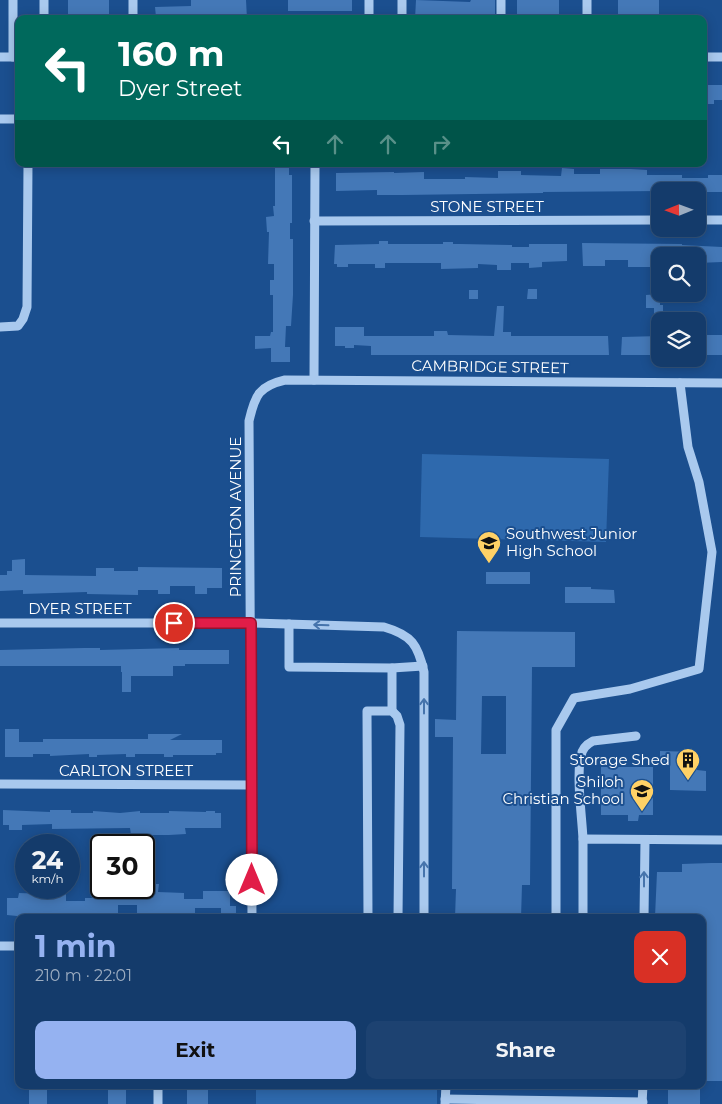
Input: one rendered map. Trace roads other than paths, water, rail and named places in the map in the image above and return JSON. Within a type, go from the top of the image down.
[{"type":"street","points":[[13,0],[15,38]]},
{"type":"street","points":[[44,0],[44,15]]},
{"type":"street","points":[[133,0],[133,15]]},
{"type":"street","points":[[369,0],[369,15]]},
{"type":"street","points":[[402,0],[402,15]]},
{"type":"street","points":[[501,0],[501,15]]},
{"type":"street","points":[[587,0],[587,15]]},
{"type":"street","points":[[0,57],[15,57]]},
{"type":"street","points":[[707,57],[722,57]]},
{"type":"street","points":[[0,119],[15,119]]},
{"type":"street","points":[[0,327],[18,326],[23,319],[26,307],[28,167]]},
{"type":"street","points":[[314,380],[315,167]]},
{"type":"street","name":"STONE STREET","points":[[314,221],[651,220]]},
{"type":"street","points":[[706,220],[722,220]]},
{"type":"street","name":"CAMBRIDGE STREET","points":[[261,390],[271,383],[285,380],[722,383]]},
{"type":"street","points":[[555,914],[556,730],[574,698],[630,689],[699,669],[712,552],[699,482],[688,447],[680,383]]},
{"type":"street","name":"PRINCETON AVENUE","points":[[252,914],[249,421],[253,402],[261,390]]},
{"type":"street","name":"DYER STREET","points":[[0,623],[251,623],[384,627],[398,631],[410,639],[419,654],[424,672],[424,914]]},
{"type":"street","points":[[290,624],[289,667],[392,668],[422,666]]},
{"type":"street","points":[[392,668],[392,711]]},
{"type":"street","points":[[368,914],[368,711],[392,711],[398,716],[400,725],[398,914]]},
{"type":"street","points":[[583,914],[583,839],[579,771],[581,754],[588,744],[593,741],[636,736]]},
{"type":"street","name":"CARLTON STREET","points":[[0,784],[252,785]]},
{"type":"street","points":[[583,839],[722,840]]},
{"type":"street","points":[[644,914],[645,840]]},
{"type":"street","points":[[0,946],[15,946]]},
{"type":"street","points":[[158,1089],[158,1104]]},
{"type":"street","points":[[446,1089],[445,1102],[642,1103],[643,1089]]},
{"type":"place","name":"Southwest Junior High School","points":[[489,564]]},
{"type":"place","name":"Storage Shed","points":[[688,781]]},
{"type":"place","name":"Shiloh Christian School","points":[[642,812]]}]
